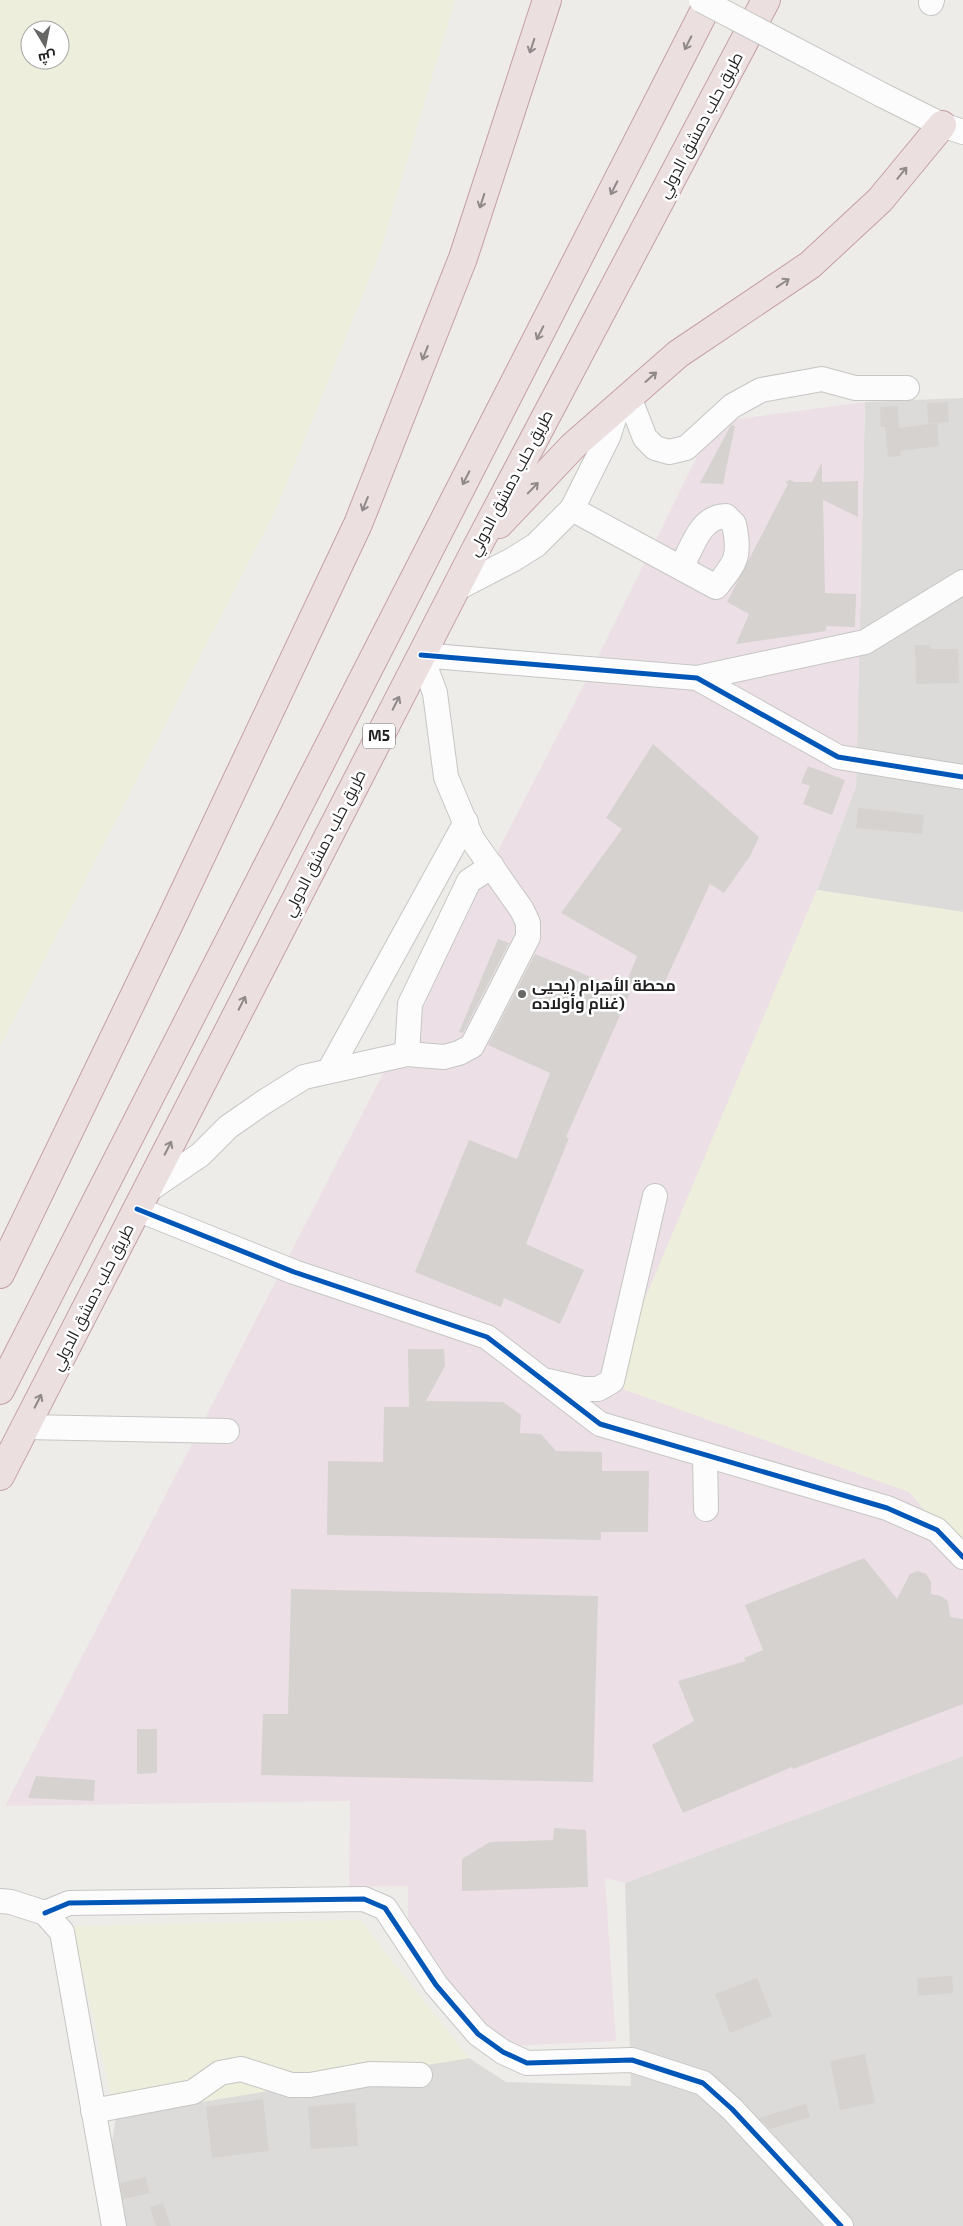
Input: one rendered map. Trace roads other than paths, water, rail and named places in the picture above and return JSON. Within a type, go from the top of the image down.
[{"type":"highway","points":[[1,1268],[169,924],[358,524],[463,258],[547,0]]},
{"type":"highway","name":"M5","points":[[0,1390],[710,0]]},
{"type":"highway","name":"طريق حلب دمشق الدولي","points":[[0,1476],[454,590],[766,0]]},
{"type":"highway","points":[[476,549],[573,446],[678,354],[810,264],[880,200],[952,128]]},
{"type":"street","points":[[701,0],[882,96],[952,128]]},
{"type":"street","points":[[623,402],[645,438],[655,448],[669,452],[686,448],[732,406],[761,390],[822,379],[855,388],[907,388]]},
{"type":"street","points":[[454,590],[512,560],[536,545],[572,509],[608,437],[623,402]]},
{"type":"street","points":[[572,509],[681,568]]},
{"type":"street","points":[[963,582],[865,642],[697,678],[421,655],[435,693],[446,777],[472,839],[522,910],[528,923],[528,937],[472,1046],[459,1053],[444,1057],[408,1054],[304,1077],[228,1127],[200,1155],[140,1201],[294,1272],[487,1337],[600,1424],[888,1508],[937,1530],[963,1556]]},
{"type":"street","points":[[697,678],[838,757],[963,777]]},
{"type":"street","points":[[329,1072],[466,822]]},
{"type":"street","points":[[408,1054],[410,1004],[469,881],[492,866]]},
{"type":"street","points":[[542,1379],[583,1389],[598,1389],[612,1381],[655,1196]]},
{"type":"street","points":[[25,1427],[226,1431]]},
{"type":"street","points":[[705,1456],[706,1509]]},
{"type":"street","points":[[45,1913],[70,1903],[364,1899],[385,1908],[436,1985],[478,2034],[497,2048],[527,2063],[632,2060],[703,2082],[732,2109],[841,2226]]},
{"type":"street","points":[[0,1901],[11,1902],[45,1913],[62,1932],[115,2224]]},
{"type":"street","points":[[93,2111],[193,2092],[220,2073],[241,2069],[291,2085],[310,2085],[370,2074],[420,2075]]},
{"type":"place","name":"محطة الأهرام (يحيى غنام وأولاده)","points":[[522,994]]}]
